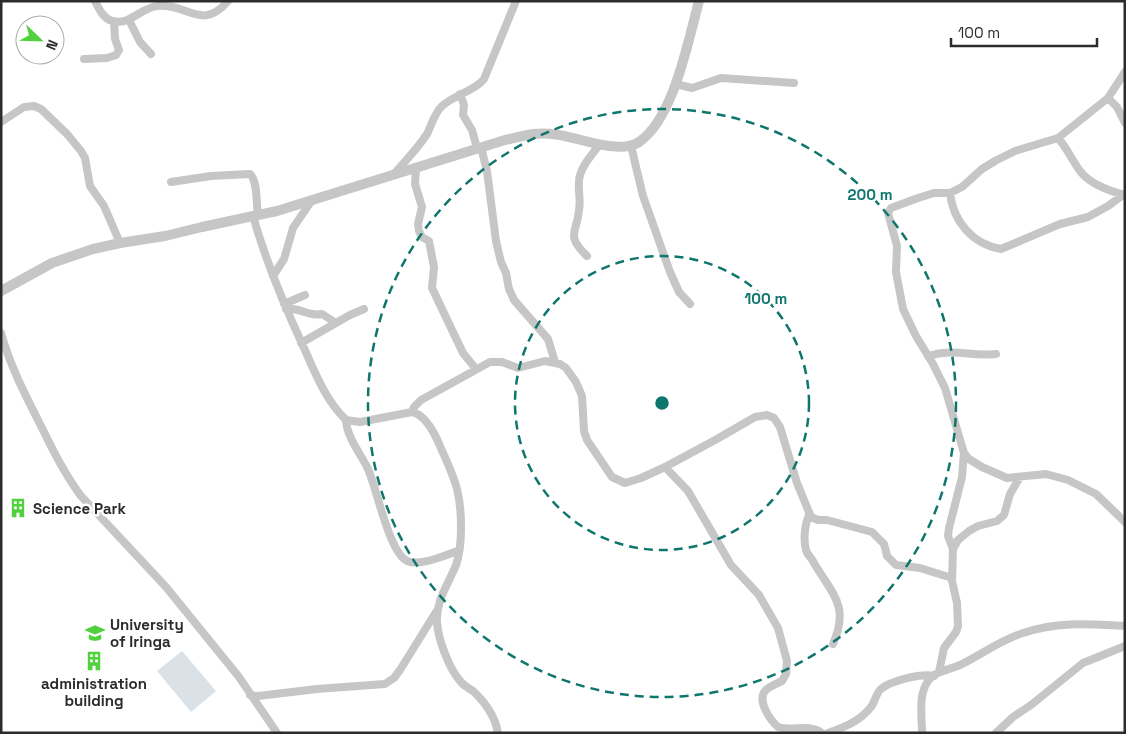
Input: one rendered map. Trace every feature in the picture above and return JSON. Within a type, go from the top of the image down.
[{"type":"street","points":[[95,1],[106,18],[114,21],[129,20],[149,8],[158,6],[171,6],[199,16],[208,16],[219,10],[228,1]]},
{"type":"street","points":[[395,173],[427,133],[439,110],[447,102],[478,85],[484,79],[516,1]]},
{"type":"street","points":[[1,291],[52,263],[93,250],[255,216],[505,140],[536,133],[600,144],[622,147],[631,146],[638,143],[651,131],[676,84],[699,1]]},
{"type":"street","points":[[129,20],[140,42],[151,54]]},
{"type":"street","points":[[84,58],[107,58],[116,55],[119,50],[115,39],[114,21]]},
{"type":"street","points":[[922,733],[924,689],[928,681],[936,674],[944,648],[956,632],[958,626],[952,578],[952,549],[948,536],[962,477],[964,453],[945,388],[903,309],[896,272],[897,246],[888,211],[898,205],[934,193],[950,193],[962,187],[982,169],[995,161],[1015,151],[1058,138],[1108,98],[1125,72]]},
{"type":"street","points":[[676,84],[692,88],[721,78],[794,83]]},
{"type":"street","points":[[460,94],[464,105],[463,115],[472,130],[487,171],[496,241],[509,289],[514,300],[548,339],[555,362]]},
{"type":"street","points":[[1108,98],[1117,107],[1125,123]]},
{"type":"street","points":[[1,122],[24,107],[34,106],[45,113],[67,134],[85,158],[90,186],[104,206],[120,243]]},
{"type":"street","points":[[1058,138],[1066,147],[1081,172],[1088,179],[1106,189],[1124,195]]},
{"type":"street","points":[[586,256],[580,250],[574,238],[574,228],[579,212],[579,177],[600,144]]},
{"type":"street","points":[[631,146],[643,196],[670,272],[679,292],[690,304]]},
{"type":"street","points":[[416,168],[415,184],[422,207],[418,224],[422,237],[429,241],[431,246],[434,267],[432,288],[464,353],[476,369]]},
{"type":"street","points":[[172,182],[211,176],[250,174],[254,178],[256,185],[255,216],[265,258],[285,306],[325,390],[339,413],[346,420],[352,439],[368,469],[387,527],[402,558],[413,563],[431,560],[459,551]]},
{"type":"street","points":[[950,193],[953,208],[969,234],[979,241],[1001,249],[1060,224],[1088,217],[1124,195]]},
{"type":"street","points":[[274,276],[284,259],[293,228],[312,200]]},
{"type":"street","points":[[285,306],[305,295]]},
{"type":"street","points":[[285,306],[313,316],[322,314],[336,323]]},
{"type":"street","points":[[302,343],[364,309]]},
{"type":"street","points":[[1,333],[13,369],[25,395],[69,480],[81,496],[166,587],[239,677],[277,733]]},
{"type":"street","points":[[928,356],[955,351],[981,356],[996,354]]},
{"type":"street","points":[[412,412],[416,404],[421,400],[494,361],[518,368],[545,361],[555,362],[566,368],[576,382],[583,404],[584,431],[587,440],[612,477],[622,482],[631,483],[718,440],[756,417],[767,415],[774,418],[780,427],[809,515],[806,523],[806,551],[829,584],[838,604],[839,625],[833,644]]},
{"type":"street","points":[[346,420],[360,422],[412,412],[422,417],[438,441],[457,487],[460,522],[459,551],[456,565],[442,592],[438,610],[439,636],[454,672],[462,684],[486,705],[493,715],[498,733]]},
{"type":"street","points":[[964,453],[974,463],[1006,478],[1046,474],[1068,480],[1096,494],[1125,522]]},
{"type":"street","points":[[665,466],[688,491],[736,572],[759,595],[778,628],[786,652],[787,668],[782,681],[766,689],[763,693],[763,703],[774,724],[788,729],[807,727],[822,733]]},
{"type":"street","points":[[952,549],[958,540],[974,528],[1001,518],[1007,510],[1010,494],[1020,477]]},
{"type":"street","points":[[809,515],[817,520],[828,520],[874,533],[884,544],[887,556],[896,565],[920,568],[952,578]]},
{"type":"street","points":[[250,695],[385,684],[394,678],[400,670],[438,610]]},
{"type":"street","points":[[828,733],[844,728],[861,717],[872,705],[881,689],[921,674],[936,674],[959,666],[987,650],[1028,631],[1076,623],[1125,626]]},
{"type":"street","points":[[996,733],[1013,717],[1032,705],[1083,663],[1125,646]]},
{"type":"shaded area","points":[[182,651],[216,691],[191,712],[157,671]]},
{"type":"place","name":"Science Park","points":[[18,508]]},
{"type":"place","name":"University of Iringa","points":[[95,633]]},
{"type":"place","name":"administration building","points":[[94,661]]}]
